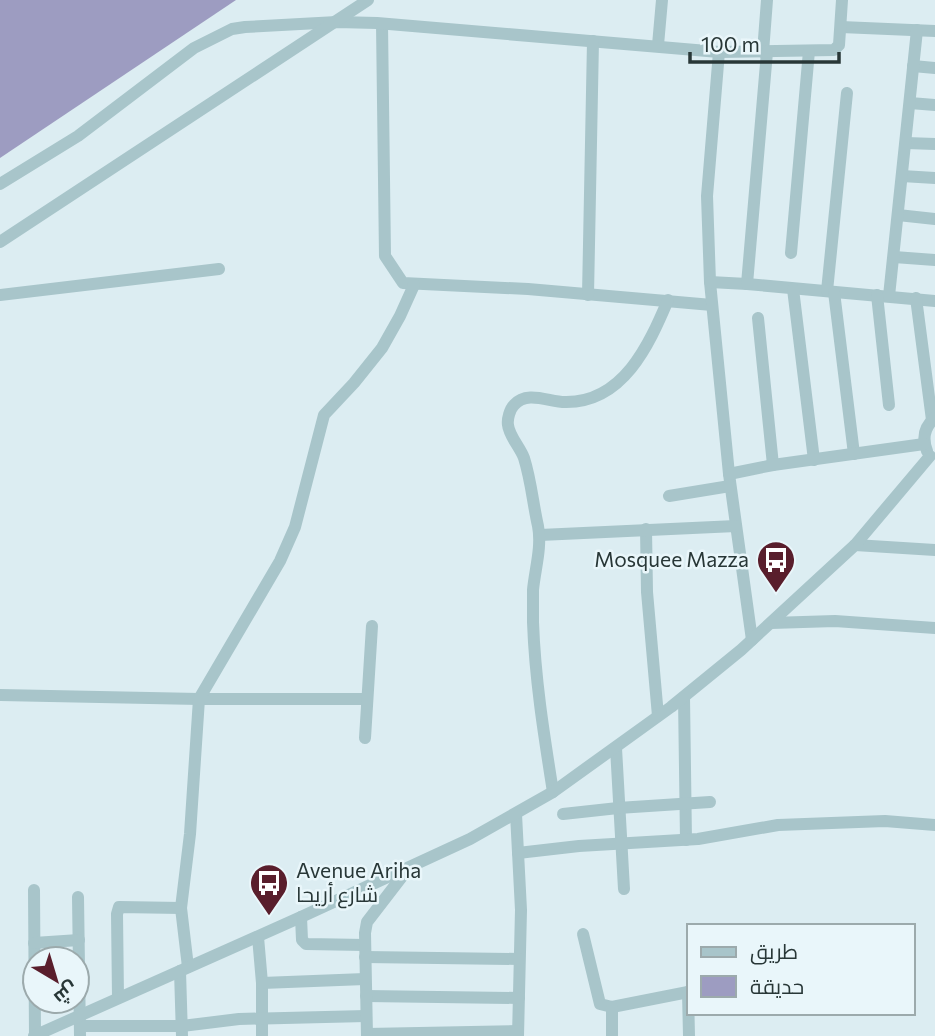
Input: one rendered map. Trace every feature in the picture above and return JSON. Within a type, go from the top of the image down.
[{"type":"street","points":[[0,242],[368,0]]},
{"type":"street","points":[[658,45],[662,0]]},
{"type":"street","points":[[747,284],[767,0]]},
{"type":"street","points":[[0,184],[56,151],[210,39],[232,29],[333,23],[382,24],[719,52],[809,51],[836,49],[839,46],[842,0]]},
{"type":"street","points":[[382,24],[385,256],[403,283],[528,289],[712,305]]},
{"type":"street","points":[[841,27],[935,31]]},
{"type":"street","points":[[889,405],[883,296],[894,257],[917,30]]},
{"type":"street","points":[[588,295],[593,41]]},
{"type":"street","points":[[791,253],[809,51]]},
{"type":"street","points":[[719,52],[707,195],[710,282],[730,480],[752,640]]},
{"type":"street","points":[[913,66],[935,68]]},
{"type":"street","points":[[847,93],[831,292],[854,454]]},
{"type":"street","points":[[910,103],[935,105]]},
{"type":"street","points":[[906,143],[935,144]]},
{"type":"street","points":[[902,176],[935,178]]},
{"type":"street","points":[[898,215],[935,219]]},
{"type":"street","points":[[894,257],[935,260]]},
{"type":"street","points":[[0,295],[219,269]]},
{"type":"street","points":[[710,282],[935,301]]},
{"type":"street","points":[[182,1031],[184,969],[181,908],[190,834],[199,699],[280,561],[295,527],[324,415],[382,348],[414,285]]},
{"type":"street","points":[[793,289],[814,460]]},
{"type":"street","points":[[80,1026],[118,998],[410,867],[516,814],[616,748],[684,697],[752,640],[855,545],[933,458],[924,444],[924,435],[933,419],[916,298]]},
{"type":"street","points":[[553,792],[539,708],[533,624],[533,592],[540,535],[528,472],[508,425],[514,404],[525,397],[566,402],[594,397],[618,382],[638,362],[652,338],[668,300]]},
{"type":"street","points":[[758,318],[773,465]]},
{"type":"street","points":[[669,496],[773,465],[924,444]]},
{"type":"street","points":[[540,535],[736,526]]},
{"type":"street","points":[[646,529],[647,592],[658,716]]},
{"type":"street","points":[[855,545],[935,550]]},
{"type":"street","points":[[771,623],[835,621],[935,628]]},
{"type":"street","points":[[365,738],[372,626]]},
{"type":"street","points":[[0,695],[366,699]]},
{"type":"street","points":[[684,697],[686,840]]},
{"type":"street","points":[[616,748],[624,889]]},
{"type":"street","points":[[563,814],[710,803]]},
{"type":"street","points":[[410,867],[367,922],[367,1035],[518,1034],[521,910],[516,814]]},
{"type":"street","points":[[518,853],[686,840],[778,825],[885,821],[935,824]]},
{"type":"street","points":[[34,890],[34,943],[79,940]]},
{"type":"street","points":[[78,897],[79,945]]},
{"type":"street","points":[[118,998],[118,908],[181,908]]},
{"type":"street","points":[[301,917],[302,940],[306,944],[365,951],[519,959]]},
{"type":"street","points":[[583,934],[600,1004],[612,1007],[687,992]]},
{"type":"street","points":[[258,937],[262,983],[262,1036]]},
{"type":"street","points":[[262,983],[365,979]]},
{"type":"street","points":[[366,996],[519,998]]},
{"type":"street","points":[[612,1007],[612,1036]]},
{"type":"street","points":[[35,1015],[35,1036],[80,1026],[182,1031],[233,1020],[366,1016]]},
{"type":"street","points":[[689,1015],[689,1036]]},
{"type":"green space","points":[[0,0],[236,0],[0,158]]},
{"type":"place","name":"Mosquee Mazza","points":[[776,594]]},
{"type":"place","name":"Avenue Ariha شارع أريحا","points":[[269,917]]}]
